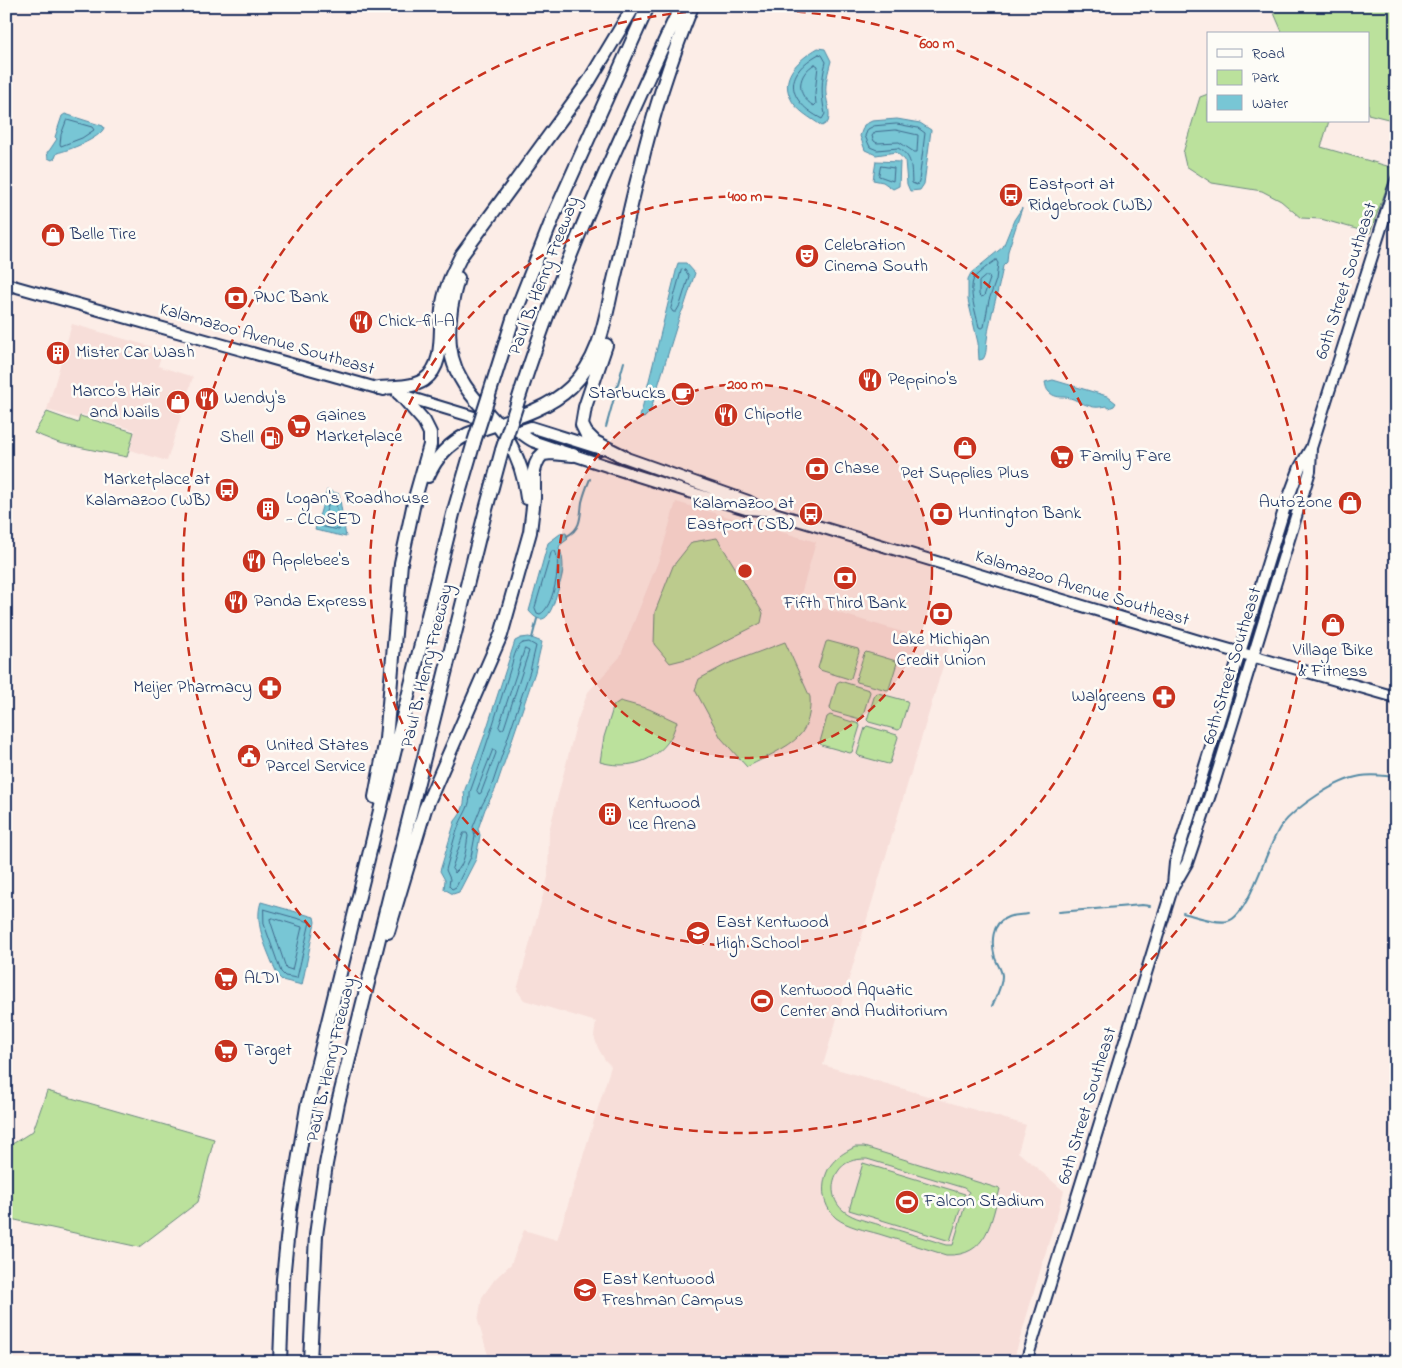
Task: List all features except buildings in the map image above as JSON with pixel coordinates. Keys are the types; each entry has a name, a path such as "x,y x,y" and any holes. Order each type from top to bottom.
{"highway":[{"path":"379,388 416,384 433,372 437,360 442,306 449,282 470,242 589,81 634,6"},
{"name":"Paul B. Henry Freeway","path":"280,1362 283,1279 290,1210 300,1143 319,1055 453,514 514,316 554,215 648,6"},
{"name":"Paul B. Henry Freeway","path":"310,1362 316,1236 326,1164 346,1066 484,513 502,450 544,323 577,237 681,6"},
{"path":"411,520 424,484 441,454 460,438 526,414 550,402 569,388 585,370 594,354 602,336 653,118 692,6"},
{"path":"501,202 462,268 455,291 450,326 451,354 460,378 476,402 496,424 513,448 525,482 528,523 520,570"},
{"path":"623,456 590,438 584,429 582,420 609,336 616,302 624,239"},
{"path":"319,1055 329,1001 382,767 389,708 399,576 411,520 429,452 430,439 428,428 401,395"},
{"path":"346,1066 371,991 418,828 434,786 501,635 530,532 534,471 538,460 540,456 547,453 573,455"}],"main road":[{"name":"60th Street Southeast","path":"1026,1362 1172,889 1175,864 1274,540 1300,467 1311,448 1396,181"},
{"name":"Kalamazoo Avenue Southeast","path":"6,284 379,388 496,424 519,430 531,427 623,456 748,501 764,510 1239,653 1394,696"},
{"name":"Kalamazoo Avenue Southeast","path":"519,430 527,440 746,509 764,510"},
{"name":"60th Street Southeast","path":"1172,889 1187,863 1217,772 1310,471 1311,448"},
{"path":"1274,540 1282,547 1284,556"},
{"path":"1210,746 1211,768 1217,772"}],"shaded area":[{"path":"72,324 163,350 158,366 193,377 167,461 130,450 135,430 81,414 79,419 47,410"},
{"name":"East Kentwood High School","path":"676,502 816,542 799,601 949,646 823,1065 1026,1125 1018,1152 1064,1191 1013,1362 490,1362 478,1321 482,1297 495,1279 511,1264 524,1230 557,1240 611,1066 598,1048 594,1036 596,1022 524,1000 517,990 548,877 549,831 577,721 588,692 620,657 660,557"}],"green space":[{"path":"1271,6 1396,6 1396,121 1370,114 1370,32 1282,32"},
{"path":"1207,94 1207,122 1329,122 1321,147 1394,168 1370,233 1321,219 1301,218 1281,201 1262,191 1212,183 1186,166 1183,153 1200,97"},
{"path":"47,412 78,423 80,416 134,432 127,457 59,443 34,433"},
{"path":"717,538 763,613 761,623 694,657 670,663 654,644 655,612 673,566 692,542"},
{"path":"785,642 810,697 808,718 804,729 794,741 747,767 721,738 695,690 699,679 727,664"},
{"path":"826,642 858,649 859,652 851,678 849,679 818,668"},
{"path":"866,652 896,661 889,689 857,682 856,679"},
{"path":"840,681 869,690 862,718 831,711 830,708 837,683"},
{"path":"878,693 907,701 900,729 867,720 875,694"},
{"path":"620,701 649,709 677,722 672,736 661,750 645,760 628,765 600,762 604,737 614,705"},
{"path":"830,715 859,724 852,752 821,745 820,742 827,717"},
{"path":"867,726 897,735 890,763 857,754"},
{"path":"47,1091 214,1139 198,1202 139,1247 6,1218 6,1148 33,1131"},
{"path":"855,1147 864,1147 1000,1189 994,1213 985,1235 971,1250 960,1254 946,1255 857,1228 836,1218 827,1206 824,1197 824,1183 831,1165","holes":["867,1159 964,1188 969,1192 953,1245 947,1245 861,1220 844,1211 837,1203 833,1193 833,1183 837,1173 843,1166 854,1160"]},
{"name":"Falcon Stadium","path":"863,1163 965,1194 950,1241 849,1210"}],"water":[{"path":"818,48 825,49 831,61 826,86 829,118 828,122 822,126 792,102 788,89 790,74 794,68"},
{"path":"65,114 103,126 104,128 90,140 57,153 52,160 48,158 47,152 57,139 55,137 62,116"},
{"path":"897,119 920,123 931,130 924,184 920,190 910,191 907,184 905,160 896,152 876,155 865,150 860,136 864,125 872,121"},
{"path":"876,161 900,162 899,186 893,189 883,182 873,180"},
{"path":"1022,208 1008,251 1007,262 1003,266 990,321 985,355 983,359 979,360 978,343 968,300 968,279 971,273 1003,247 1014,220"},
{"path":"678,263 686,263 695,273 650,412 644,418 640,417"},
{"path":"1053,380 1107,396 1116,403 1109,408 1106,406 1094,407 1071,398 1055,396 1048,391 1045,382"},
{"path":"327,490 339,494 346,537 315,530"},
{"path":"566,533 568,539 559,548 563,567 560,585 551,609 545,618 540,619 529,611 548,543 560,534"},
{"path":"529,637 542,642 535,672 495,790 485,809 478,829 480,835 476,859 459,892 453,894 444,889 445,880 440,871 455,821 463,808 464,792 515,641"},
{"path":"261,902 314,917 315,922 302,985 282,980 277,975 260,929 259,911"}],"waterway":[{"path":"606,427 624,362"},
{"path":"567,536 578,525 582,502 590,479"},
{"path":"532,638 537,619"},
{"path":"1183,913 1223,922 1236,916 1250,894 1281,826 1297,810 1329,788 1351,778 1370,775 1396,777"},
{"path":"1059,912 1142,905 1150,906"},
{"path":"992,1006 1002,980 994,952 993,940 995,929 1002,920 1008,917 1028,914"}],"place":[{"name":"Eastport at Ridgebrook (WB)","path":"1011,195"},
{"name":"Belle Tire","path":"53,235"},
{"name":"Celebration Cinema South","path":"807,256"},
{"name":"PNC Bank","path":"236,298"},
{"name":"Chick-fil-A","path":"361,322"},
{"name":"Mister Car Wash","path":"58,353"},
{"name":"Peppino's","path":"870,380"},
{"name":"Starbucks","path":"683,394"},
{"name":"Wendy's","path":"207,399"},
{"name":"Marco's Hair and Nails","path":"178,402"},
{"name":"Chipotle","path":"726,415"},
{"name":"Gaines Marketplace","path":"299,426"},
{"name":"Shell","path":"272,438"},
{"name":"Pet Supplies Plus","path":"965,448"},
{"name":"Family Fare","path":"1062,457"},
{"name":"Chase","path":"817,469"},
{"name":"Marketplace at Kalamazoo (WB)","path":"227,490"},
{"name":"AutoZone","path":"1350,503"},
{"name":"Logan's Roadhouse - CLOSED","path":"268,509"},
{"name":"Kalamazoo at Eastport (SB)","path":"811,514"},
{"name":"Huntington Bank","path":"941,514"},
{"name":"Applebee's","path":"254,561"},
{"name":"Fifth Third Bank","path":"845,578"},
{"name":"Panda Express","path":"236,602"},
{"name":"Lake Michigan Credit Union","path":"941,614"},
{"name":"Village Bike & Fitness","path":"1333,625"},
{"name":"Meijer Pharmacy","path":"270,688"},
{"name":"Walgreens","path":"1164,697"},
{"name":"United States Parcel Service","path":"249,756"},
{"name":"Kentwood Ice Arena","path":"610,814"},
{"name":"East Kentwood High School","path":"698,933"},
{"name":"ALDI","path":"226,979"},
{"name":"Kentwood Aquatic Center and Auditorium","path":"762,1001"},
{"name":"Target","path":"226,1051"},
{"name":"Falcon Stadium","path":"907,1202"},
{"name":"East Kentwood Freshman Campus","path":"585,1290"}]}
